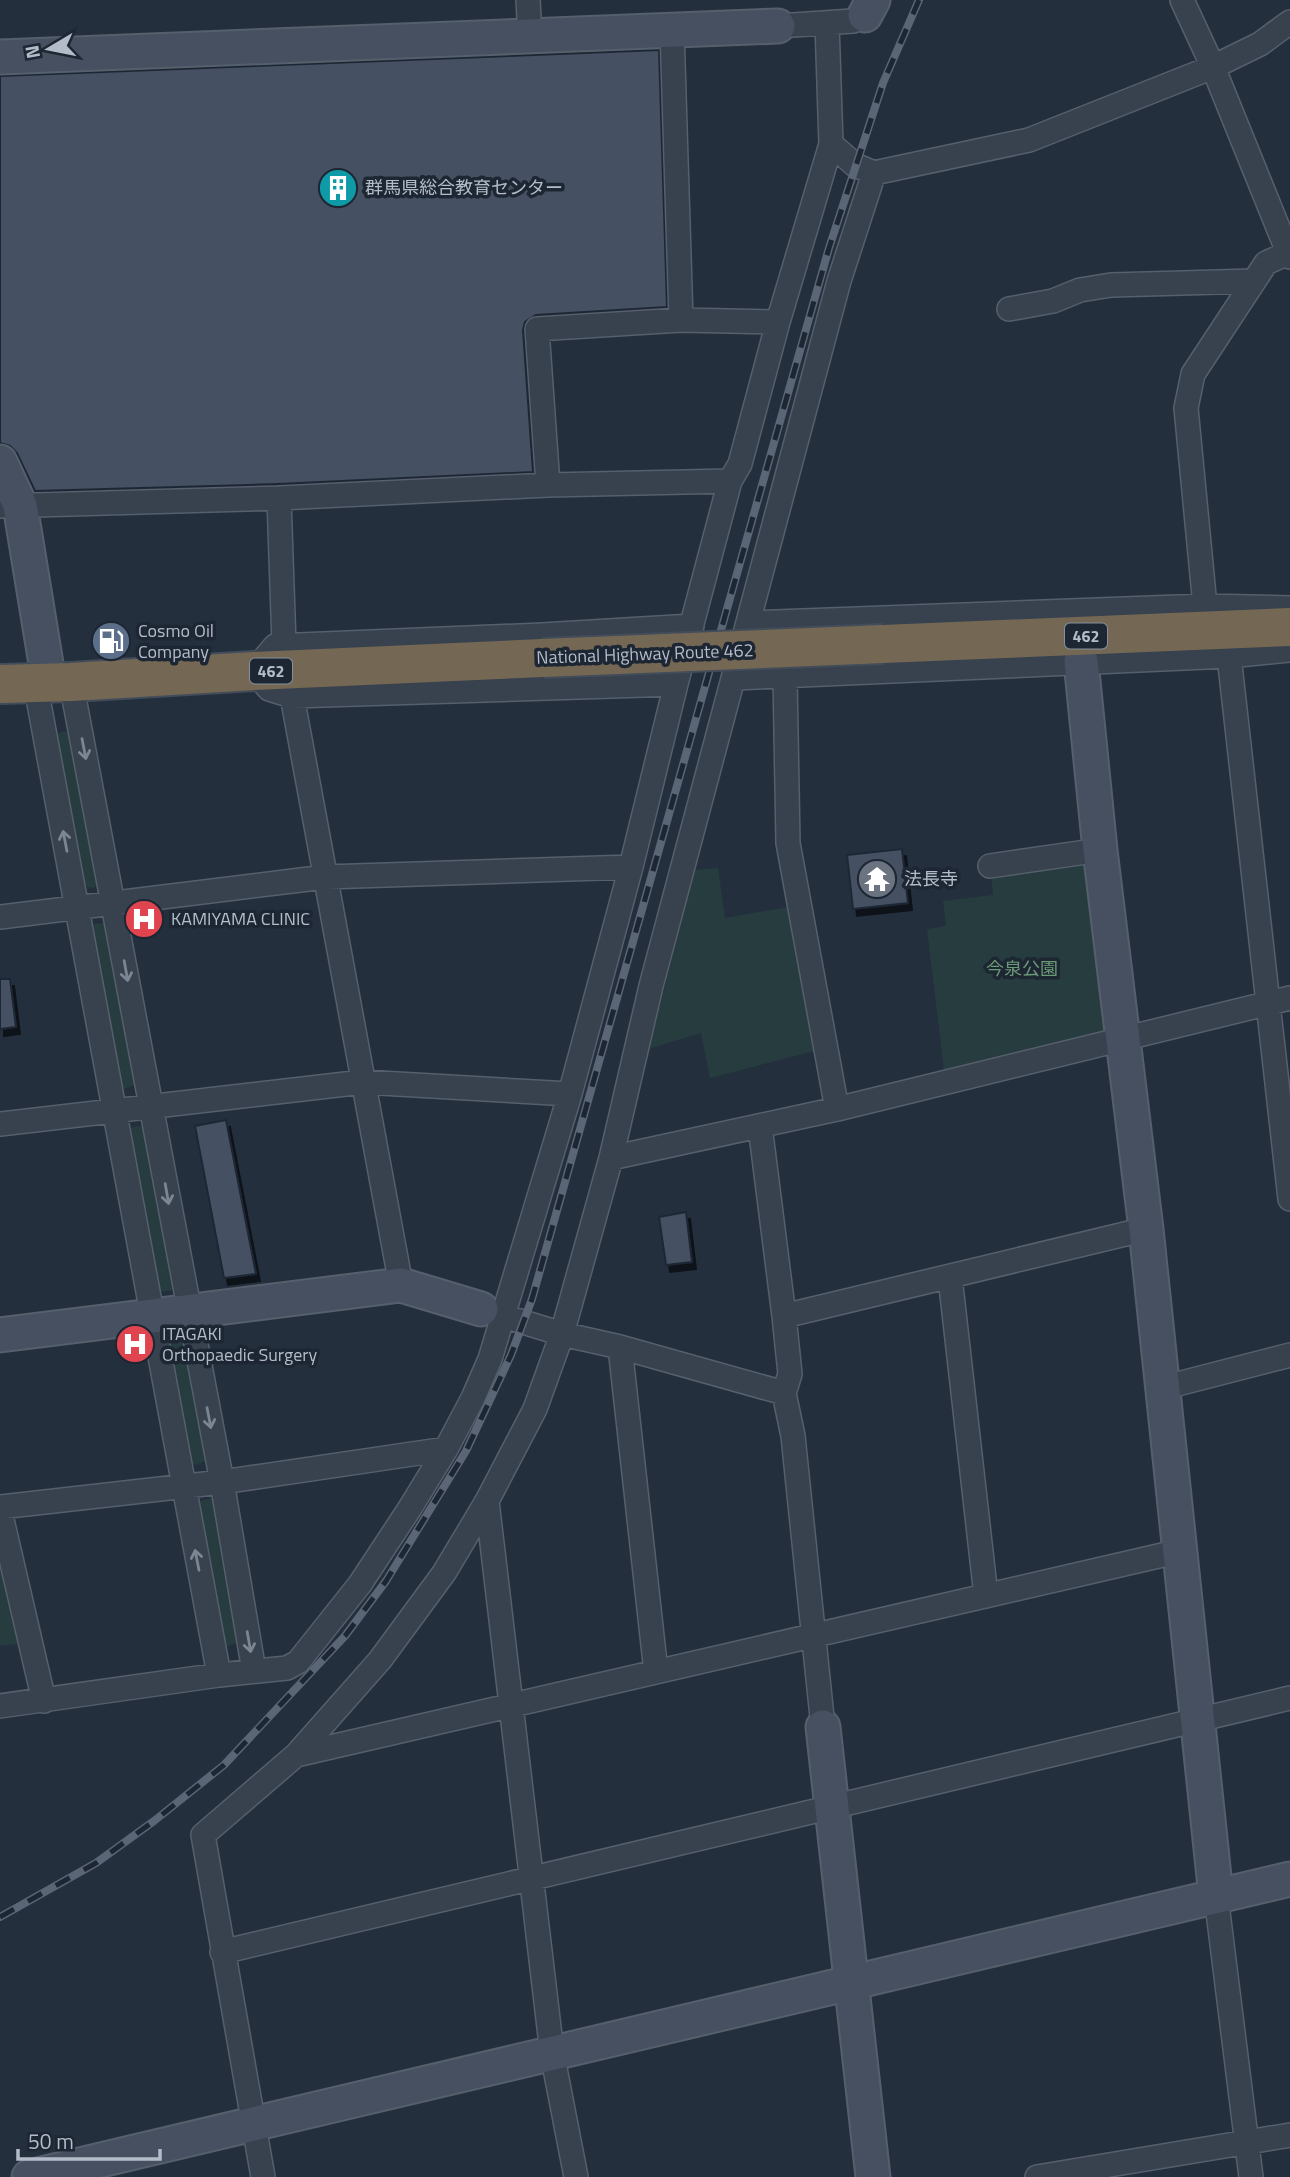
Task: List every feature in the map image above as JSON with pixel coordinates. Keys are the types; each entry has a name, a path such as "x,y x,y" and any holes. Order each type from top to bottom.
{"highway":[{"name":"National Highway Route 462","path":"39,682 1290,627"}],"street":[{"path":"528,0 530,36"},
{"path":"1182,0 1213,67 1289,255 1266,263 1194,374 1186,408 1205,606"},
{"path":"0,57 827,24 853,21 869,8"},
{"path":"831,144 855,165 874,173 1029,140 1213,67 1260,44 1290,22"},
{"path":"0,1706 286,1668 298,1662 360,1584 446,1449 490,1359 492,1312 570,1094 730,481 740,464 778,322 831,144 827,24"},
{"path":"672,30 681,320"},
{"path":"263,2177 203,1835 296,1755 380,1660 444,1573 488,1501 535,1409 562,1334 611,1158 651,986 839,281 874,173"},
{"path":"1009,309 1053,301 1080,290 1111,285 1254,281"},
{"path":"548,485 537,329 681,320 778,322"},
{"path":"0,463 10,506 113,1110 219,1675"},
{"path":"10,506 279,498 548,485 730,481"},
{"path":"279,498 284,645"},
{"path":"748,623 1205,606 1290,608"},
{"path":"676,684 292,696 268,689 254,671 275,646 284,645 692,626"},
{"path":"734,678 1229,656 1290,650"},
{"path":"1229,656 1279,1001 1290,1199"},
{"path":"1081,661 1100,850 1146,1229 1216,1896 1251,2177"},
{"path":"785,677 788,843 838,1109"},
{"path":"39,682 114,904 222,1482 254,1671"},
{"path":"292,696 401,1285"},
{"path":"990,866 1100,850"},
{"path":"0,917 325,877 631,867"},
{"path":"611,1158 838,1109 1279,1001"},
{"path":"0,1124 363,1082 570,1094"},
{"path":"760,1126 790,1374 784,1393 793,1436 873,2177"},
{"path":"784,1316 1146,1229"},
{"path":"950,1277 986,1596"},
{"path":"0,1335 401,1285 562,1334 620,1347 784,1393"},
{"path":"620,1347 656,1672"},
{"path":"1162,1388 1290,1355"},
{"path":"44,1701 0,1509 222,1482 446,1449"},
{"path":"488,1501 552,2053 576,2177"},
{"path":"296,1755 1180,1551"},
{"path":"222,1952 1290,1698"},
{"path":"29,2177 1290,1879"},
{"path":"1037,2177 1290,2135"}],"green space":[{"path":"64,731 72,734 102,874 98,885 93,888 84,886 56,734"},
{"name":"今泉公園","path":"1086,862 1111,1020 1104,1032 944,1070 927,929 946,926 943,901 993,895 991,875"},
{"path":"718,868 725,918 794,906 818,1050 710,1078 701,1033 649,1049 694,870"},
{"path":"105,923 112,932 140,1080 124,1089 118,1083 90,931 93,924"},
{"path":"129,1128 147,1128 176,1286 172,1290 162,1292 154,1287 126,1135"},
{"path":"185,1337 210,1454 206,1461 195,1465 187,1459 165,1349 169,1341"},
{"path":"215,1497 239,1643 226,1646 220,1642 197,1502"},
{"path":"0,1536 24,1643 0,1646"}],"building":[{"name":"群馬県総合教育センター","path":"659,50 667,307 536,315 525,322 523,330 533,472 278,484 35,491 17,453 10,446 0,443 0,76"},
{"name":"法長寺","path":"902,849 908,903 853,909 847,855"},
{"path":"0,979 10,979 16,1027 0,1029"},
{"path":"226,1120 256,1274 224,1278 195,1126"},
{"path":"686,1212 692,1262 666,1265 659,1217"}],"railway":[{"path":"0,1917 96,1863 224,1765 345,1636 386,1581 466,1451 511,1355 532,1299 829,248 883,83 919,0"}],"place":[{"name":"群馬県総合教育センター","path":"338,188"},
{"name":"Cosmo Oil Company","path":"111,641"},
{"name":"法長寺","path":"877,879"},
{"name":"KAMIYAMA CLINIC","path":"144,919"},
{"name":"ITAGAKI Orthopaedic Surgery","path":"135,1344"}]}
